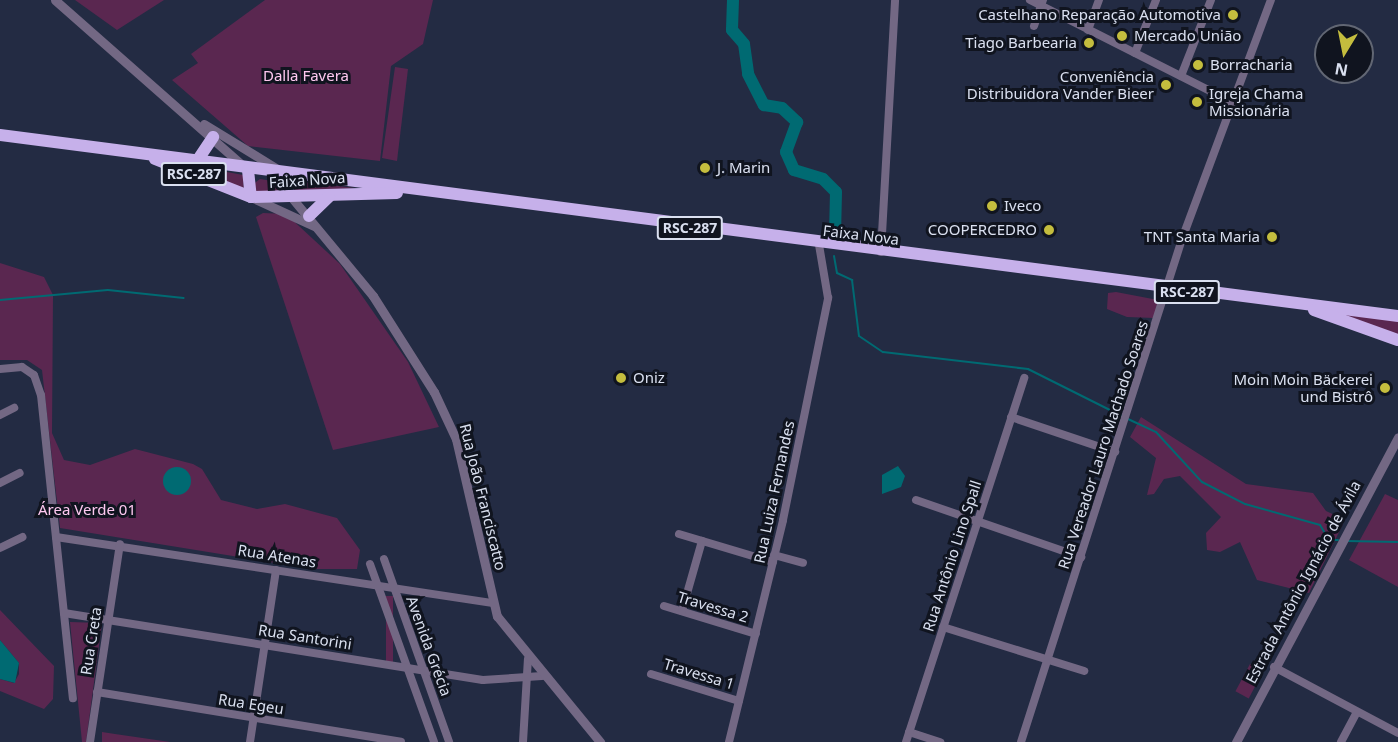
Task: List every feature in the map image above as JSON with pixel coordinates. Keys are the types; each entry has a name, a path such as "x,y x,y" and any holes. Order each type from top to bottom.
{"highway":[{"name":"Faixa Nova","path":"0,135 819,245 1398,316"},
{"path":"197,161 213,137"},
{"name":"Faixa Nova","path":"137,152 251,197 292,198 335,194 416,192"},
{"name":"RSC-287","path":"248,170 251,197"},
{"path":"284,173 292,198"},
{"path":"313,222 322,200 335,194"},
{"name":"Faixa Nova","path":"1302,305 1398,340"}],"street":[{"path":"55,0 201,123 284,173"},
{"path":"881,252 895,0"},
{"path":"1030,0 1042,3 1088,30 1232,102"},
{"path":"1088,30 1099,0"},
{"path":"1135,53 1156,0"},
{"path":"1181,76 1211,0"},
{"name":"Rua Vereador Lauro Machado Soares","path":"1022,742 1168,289 1224,123 1271,0"},
{"path":"1034,26 1042,3"},
{"path":"201,123 248,170"},
{"name":"Rua João Franciscatto","path":"251,197 313,222"},
{"name":"Rua João Franciscatto","path":"292,198 373,296 446,414 493,603 528,659 600,742"},
{"name":"Rua Luiza Fernandes","path":"729,742 774,559 828,298 819,245"},
{"path":"0,369 22,367 34,375 41,395 73,698"},
{"name":"Rua Antônio Lino Spall","path":"906,742 1024,378"},
{"path":"0,415 14,408"},
{"path":"1011,417 1115,452"},
{"name":"Estrada Antônio Ignácio de Ávila","path":"1236,742 1398,437"},
{"path":"0,483 20,473"},
{"path":"916,500 1081,557"},
{"path":"679,534 774,559 803,563"},
{"path":"0,548 23,537"},
{"name":"Rua Atenas","path":"56,537 120,544 395,590 493,603"},
{"path":"682,611 702,541"},
{"name":"Rua Creta","path":"90,742 120,544"},
{"name":"Avenida Grécia","path":"384,559 449,742"},
{"name":"Avenida Grécia","path":"370,564 434,742"},
{"path":"250,742 276,570"},
{"name":"Travessa 2","path":"664,606 756,634"},
{"name":"Rua Santorini","path":"64,613 108,618 492,681 528,673 542,676"},
{"path":"943,627 1084,671"},
{"path":"523,742 528,659"},
{"path":"1274,667 1398,733"},
{"name":"Travessa 1","path":"651,674 739,701"},
{"name":"Rua Egeu","path":"97,692 401,742"},
{"path":"1341,742 1357,711"},
{"path":"909,732 940,742"}],"green space":[{"path":"75,0 164,0 117,30"},
{"name":"Dalla Favera","path":"265,0 433,0 423,44 391,66 380,161 248,146 172,80 198,63 191,54"},
{"path":"395,67 408,69 397,161 382,158"},
{"path":"190,165 243,175 244,191"},
{"path":"260,179 279,182 283,190 256,193 252,185"},
{"path":"293,181 355,188 295,192"},
{"path":"263,213 286,214 340,264 408,362 439,427 333,450 256,217"},
{"name":"Área Verde 01","path":"0,263 44,277 53,295 52,433 64,460 90,465 135,449 193,464 202,469 221,500 257,509 285,504 337,518 360,550 357,569 313,569 60,528 42,370 27,360 0,360"},
{"path":"1116,292 1158,300 1154,318 1127,317 1107,309 1108,293"},
{"path":"1325,309 1398,321 1398,335"},
{"path":"1141,417 1246,484 1313,493 1326,511 1339,517 1343,524 1309,593 1257,580 1240,542 1220,552 1207,550 1206,533 1221,517 1180,476 1164,479 1154,494 1147,495 1156,458 1130,437"},
{"path":"1385,494 1398,500 1398,587 1349,560"},
{"path":"386,596 393,596 393,665 386,665"},
{"path":"0,610 54,666 53,699 44,709 0,691 0,679 14,683 19,674 19,663 0,640"},
{"path":"70,622 102,623 86,742 82,742"},
{"path":"1250,664 1263,671 1249,698 1235,691"},
{"path":"102,732 115,734 170,742 102,742"}],"shaded area":[{"path":"898,466 905,476 901,487 882,494 882,475"},
{"path":"177,467 187,471 191,481 187,491 177,495 167,491 163,481 167,471"},
{"path":"0,640 19,663 15,683 0,679"}],"waterway":[{"path":"733,0 732,30 744,44 748,74 764,105 782,108 797,122 786,152 794,170 823,179 836,192 835,237"},
{"path":"834,256 837,273 852,280 859,336 883,352 1028,369 1122,416"},
{"path":"0,300 108,290 184,298"},
{"path":"1128,419 1156,432 1202,482 1245,504 1320,525 1329,540 1338,540"},
{"path":"1347,541 1398,542"}],"place":[{"name":"Castelhano Reparação Automotiva","path":"1233,15"},
{"name":"Mercado União","path":"1122,36"},
{"name":"Tiago Barbearia","path":"1089,43"},
{"name":"Borracharia","path":"1198,65"},
{"name":"Conveniência Distribuidora Vander Bieer","path":"1166,85"},
{"name":"Igreja Chama Missionária","path":"1197,102"},
{"name":"J. Marin","path":"705,168"},
{"name":"Iveco","path":"992,206"},
{"name":"COOPERCEDRO","path":"1049,230"},
{"name":"TNT Santa Maria","path":"1272,237"},
{"name":"Oniz","path":"621,378"},
{"name":"Moin Moin Bäckerei und Bistrô","path":"1385,388"}]}
